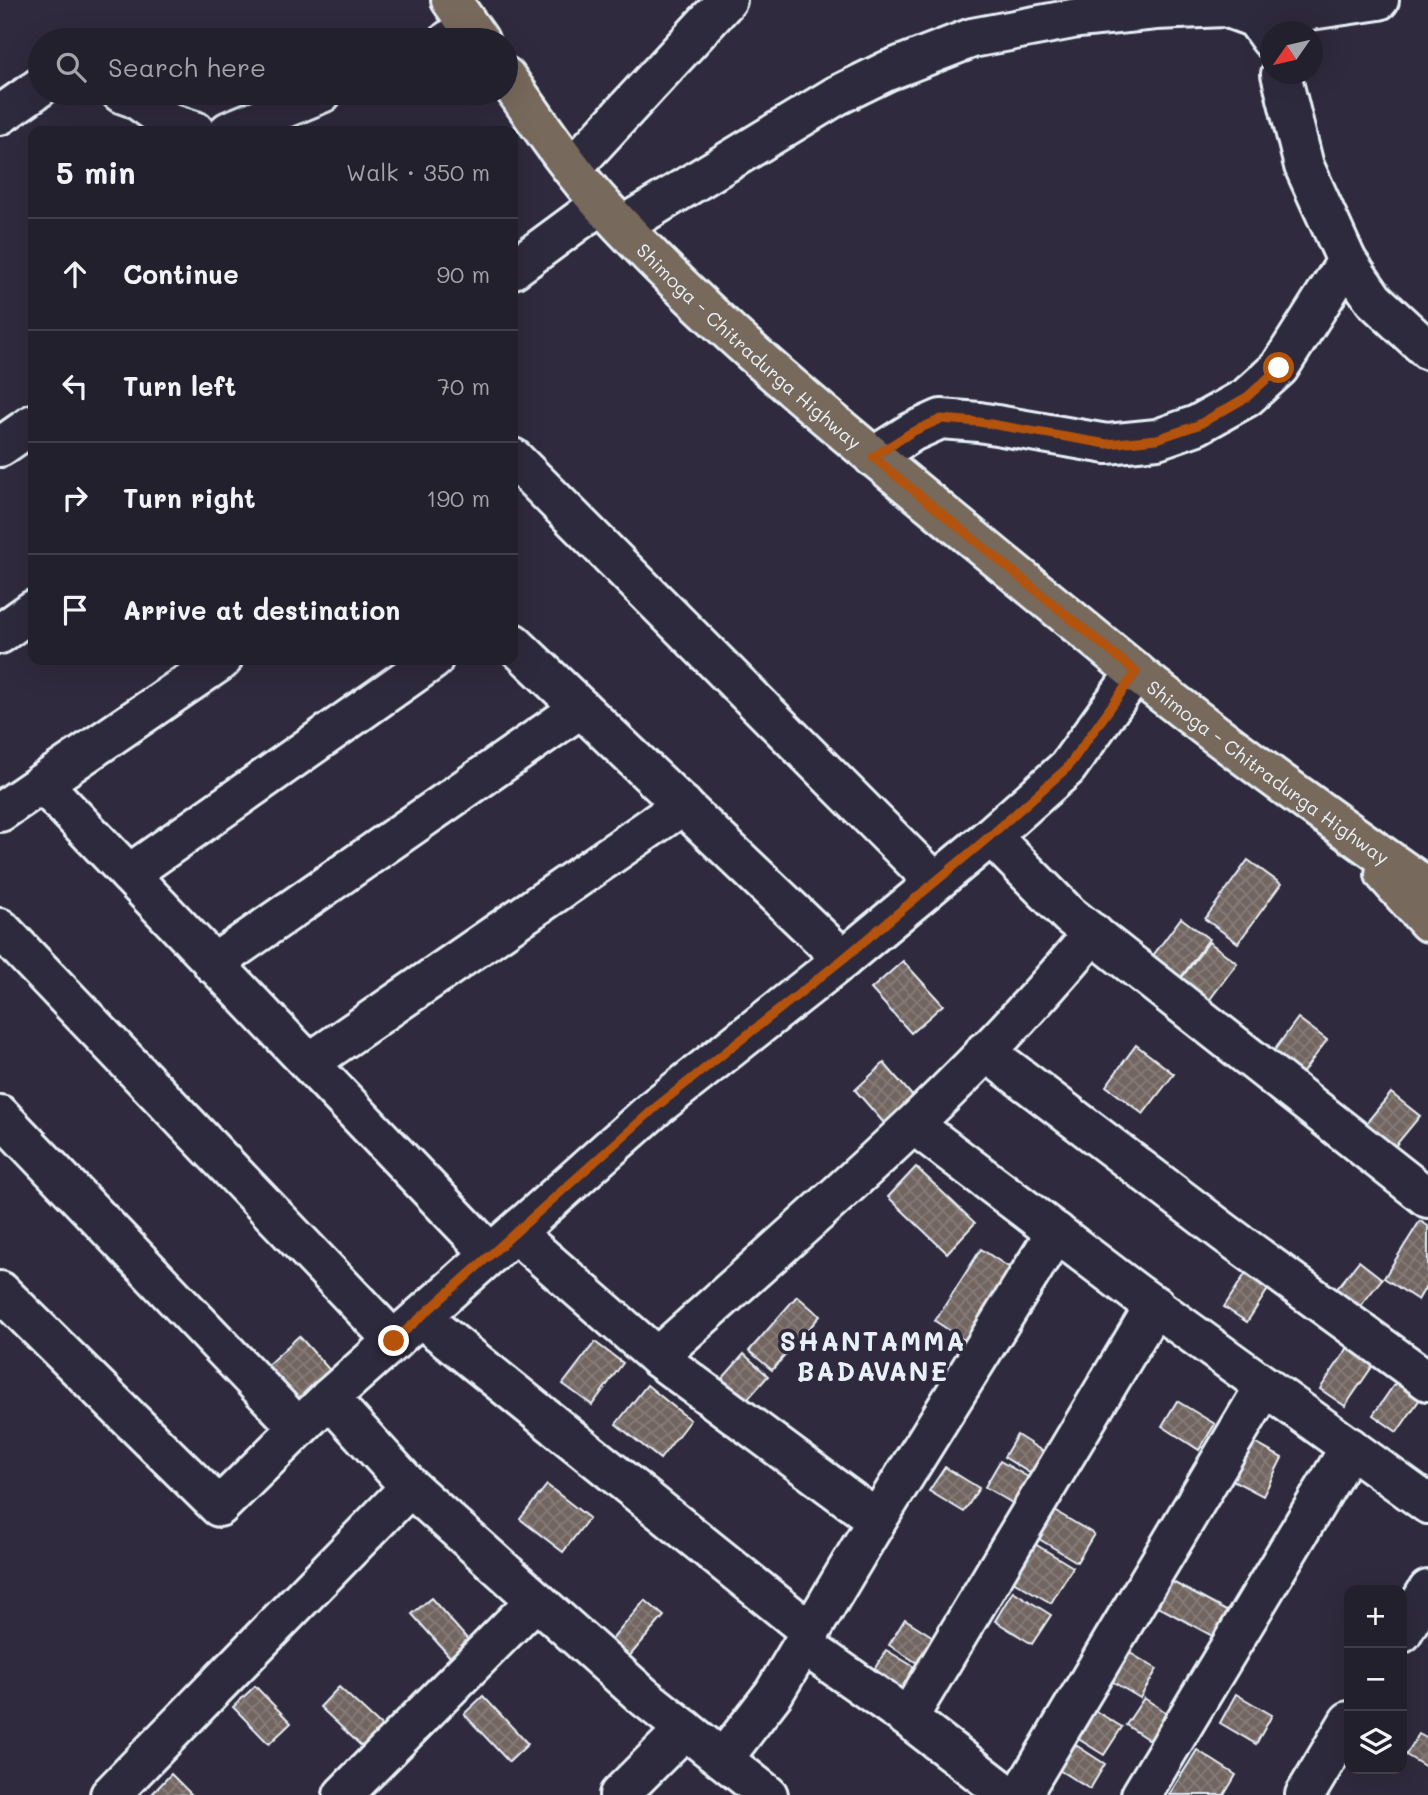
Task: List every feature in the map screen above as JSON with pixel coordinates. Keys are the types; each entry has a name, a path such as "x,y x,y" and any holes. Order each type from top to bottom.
{"main road":[{"path":"451,0 463,28"},
{"name":"Shimoga - Chitradurga Highway","path":"518,94 572,168 612,215 658,264 753,353 873,457 1136,672 1348,832 1428,888"},
{"path":"1348,832 1428,922"}],"street":[{"path":"572,168 727,0"},
{"path":"1295,21 1379,0"},
{"path":"518,266 836,96 887,71 972,38 1078,18 1156,10 1225,7 1260,27"},
{"path":"1284,84 1304,166 1347,261 1374,300 1428,350"},
{"path":"0,115 28,95"},
{"path":"145,105 176,126"},
{"path":"241,126 293,105"},
{"path":"873,457 912,432 941,419 979,422 1107,444 1157,439 1198,425 1247,397 1279,368 1347,261"},
{"path":"0,447 28,427"},
{"path":"518,464 934,881"},
{"path":"0,634 28,614"},
{"path":"518,648 843,959"},
{"path":"0,812 215,665"},
{"path":"129,874 426,665"},
{"path":"0,1291 219,1507 329,1398 656,1107 843,959 1067,768 1136,672"},
{"path":"213,964 581,708"},
{"path":"42,783 309,1063 503,1244 877,1520"},
{"path":"309,1063 683,805"},
{"path":"1348,832 1428,863"},
{"path":"990,836 1069,915 1428,1198"},
{"path":"0,928 407,1329 1009,1795"},
{"path":"657,1357 914,1125 1054,979 1093,933"},
{"path":"985,1051 1225,1233 1428,1381"},
{"path":"0,1115 299,1427"},
{"path":"914,1125 1154,1306 1428,1504"},
{"path":"723,1759 774,1693 877,1520 1056,1232"},
{"path":"908,1718 1154,1306"},
{"path":"1021,1795 1265,1386"},
{"path":"329,1398 410,1487 643,1696 768,1795"},
{"path":"1141,1795 1350,1447"},
{"path":"110,1795 410,1487"},
{"path":"1407,1625 1428,1590"},
{"path":"343,1795 536,1600"},
{"path":"619,1795 685,1729"},
{"path":"1305,1795 1344,1729"}],"building":[{"path":"1248,860 1281,884 1238,943 1205,919"},
{"path":"1181,918 1209,939 1171,991 1143,969"},
{"path":"1209,942 1237,963 1199,1014 1170,993"},
{"path":"903,961 943,1005 911,1033 871,989"},
{"path":"1298,1018 1327,1040 1294,1084 1265,1063"},
{"path":"1136,1045 1174,1074 1143,1114 1106,1086"},
{"path":"884,1063 920,1105 891,1131 855,1090"},
{"path":"1391,1093 1420,1116 1386,1157 1358,1133"},
{"path":"916,1167 975,1223 947,1253 888,1197"},
{"path":"1420,1221 1428,1226 1428,1283 1418,1300 1384,1278"},
{"path":"981,1249 1016,1272 969,1343 935,1321"},
{"path":"1359,1261 1382,1279 1354,1314 1331,1296"},
{"path":"1251,1265 1274,1280 1247,1322 1224,1307"},
{"path":"797,1296 820,1316 772,1370 749,1351"},
{"path":"299,1336 335,1376 300,1408 264,1368"},
{"path":"595,1342 623,1363 592,1405 563,1384"},
{"path":"1349,1346 1374,1364 1345,1406 1320,1389"},
{"path":"744,1354 768,1376 738,1410 714,1388"},
{"path":"1398,1379 1422,1396 1397,1432 1373,1415"},
{"path":"647,1385 690,1420 660,1459 616,1424"},
{"path":"1177,1401 1215,1424 1199,1450 1162,1426"},
{"path":"1017,1435 1050,1456 1036,1477 1004,1457"},
{"path":"1244,1437 1282,1458 1263,1496 1223,1475"},
{"path":"1000,1461 1035,1481 1019,1507 985,1487"},
{"path":"945,1467 979,1488 964,1512 929,1491"},
{"path":"547,1485 589,1518 563,1552 520,1519"},
{"path":"1055,1511 1094,1534 1077,1562 1039,1539"},
{"path":"1035,1544 1073,1567 1051,1603 1013,1581"},
{"path":"1158,1574 1241,1619 1227,1644 1144,1599"},
{"path":"1013,1591 1051,1615 1032,1644 995,1621"},
{"path":"431,1598 477,1650 458,1666 412,1614"},
{"path":"645,1600 664,1616 627,1659 609,1643"},
{"path":"905,1619 941,1642 925,1668 889,1645"},
{"path":"1120,1647 1157,1669 1140,1698 1103,1676"},
{"path":"886,1650 921,1671 906,1695 872,1673"},
{"path":"255,1686 291,1723 269,1744 233,1707"},
{"path":"339,1687 390,1734 371,1755 320,1707"},
{"path":"1236,1694 1272,1715 1256,1744 1220,1723"},
{"path":"483,1696 528,1744 509,1762 464,1714"},
{"path":"1144,1698 1181,1722 1163,1749 1126,1725"},
{"path":"1084,1704 1122,1727 1104,1755 1067,1732"},
{"path":"1419,1734 1428,1739 1428,1768 1407,1756"},
{"path":"1065,1738 1105,1764 1090,1789 1049,1764"},
{"path":"1197,1750 1236,1775 1224,1795 1169,1795"},
{"path":"171,1774 192,1795 151,1795"}],"district":[{"name":"SHANTAMMA BADAVANE","path":"873,1356"}],"route":[{"path":"394,1341 656,1107 843,959 1067,768 1136,672 873,457 912,432 941,419 979,422 1107,444 1157,439 1198,425 1247,397 1279,368"}]}
